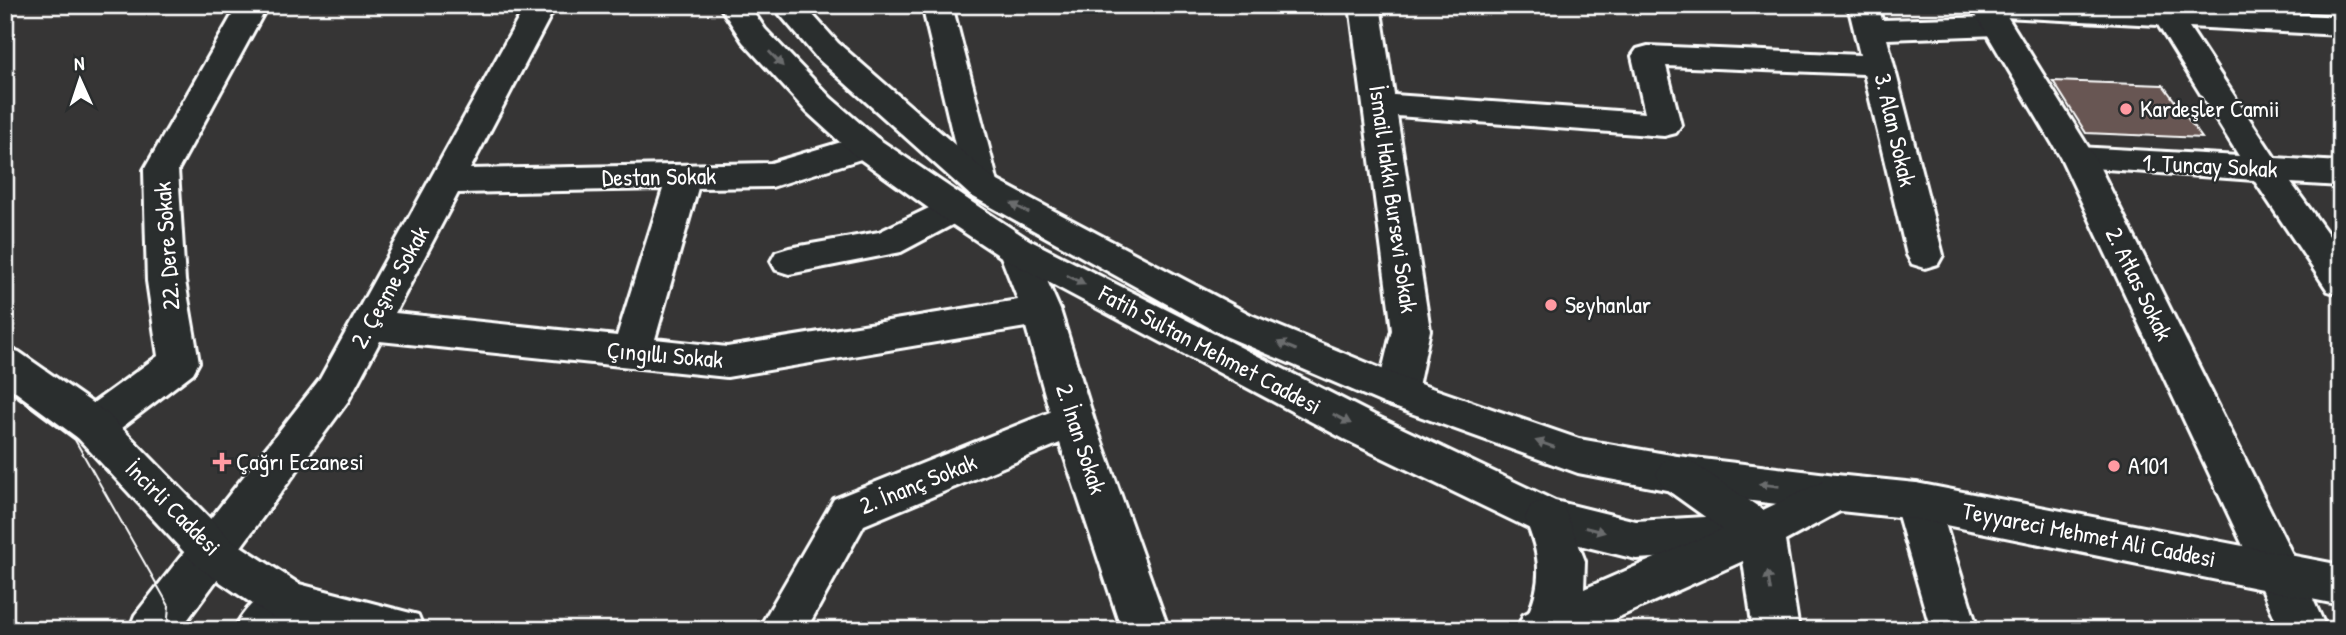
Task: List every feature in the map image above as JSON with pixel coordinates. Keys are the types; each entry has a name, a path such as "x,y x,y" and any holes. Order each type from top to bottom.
{"street":[{"name":"22. Dere Sokak","path":"93,426 179,362 166,281 161,170 253,5"},
{"name":"2. Çeşme Sokak","path":"152,630 214,553 334,390 541,5"},
{"name":"Fatih Sultan Mehmet Caddesi","path":"734,5 754,35 819,105 864,146 1237,325 1397,392 1578,456 1677,474 1836,493"},
{"name":"Fatih Sultan Mehmet Caddesi","path":"787,5 1016,249 1359,428 1547,518 1636,540 1761,532"},
{"path":"789,261 888,243 968,197 937,5"},
{"name":"İsmail Hakkı Bursevi Sokak","path":"1365,5 1411,330 1397,392"},
{"path":"1867,18 1989,13 2331,19"},
{"name":"2. Atlas Sokak","path":"1989,13 2078,158 2304,630"},
{"path":"2167,16 2264,169 2341,281"},
{"name":"3. Alan Sokak","path":"1867,18 1925,255"},
{"path":"1379,104 1664,125 1648,56 1879,65"},
{"name":"Destan Sokak","path":"448,181 772,175 864,146"},
{"name":"1. Tuncay Sokak","path":"2078,158 2341,174"},
{"path":"631,353 684,176"},
{"name":"2. İnan Sokak","path":"1016,249 1041,310 1073,419 1146,630"},
{"name":"Çıngıllı Sokak","path":"369,325 727,362 1041,310"},
{"name":"İncirli Caddesi","path":"5,363 93,426 273,616 401,630"},
{"name":"2. İnanç Sokak","path":"781,630 849,512 1073,419"},
{"path":"1677,474 1761,532 1776,630"},
{"path":"1544,628 1761,532 1836,493"},
{"name":"Teyyareci Mehmet Ali Caddesi","path":"1836,493 1916,501 2341,585"},
{"path":"1916,501 1955,630"},
{"path":"1544,628 1563,589 1563,556 1547,518"}],"building":[{"name":"Kardeşler Camii","path":"2053,81 2163,85 2202,138 2086,133"}],"tram line":[{"path":"5,388 75,440 169,606 167,630"}],"place":[{"name":"Kardeşler Camii","path":"2126,109"},
{"name":"Seyhanlar","path":"1551,305"},
{"name":"Çağrı Eczanesi","path":"222,462"},
{"name":"A101","path":"2114,466"}]}
